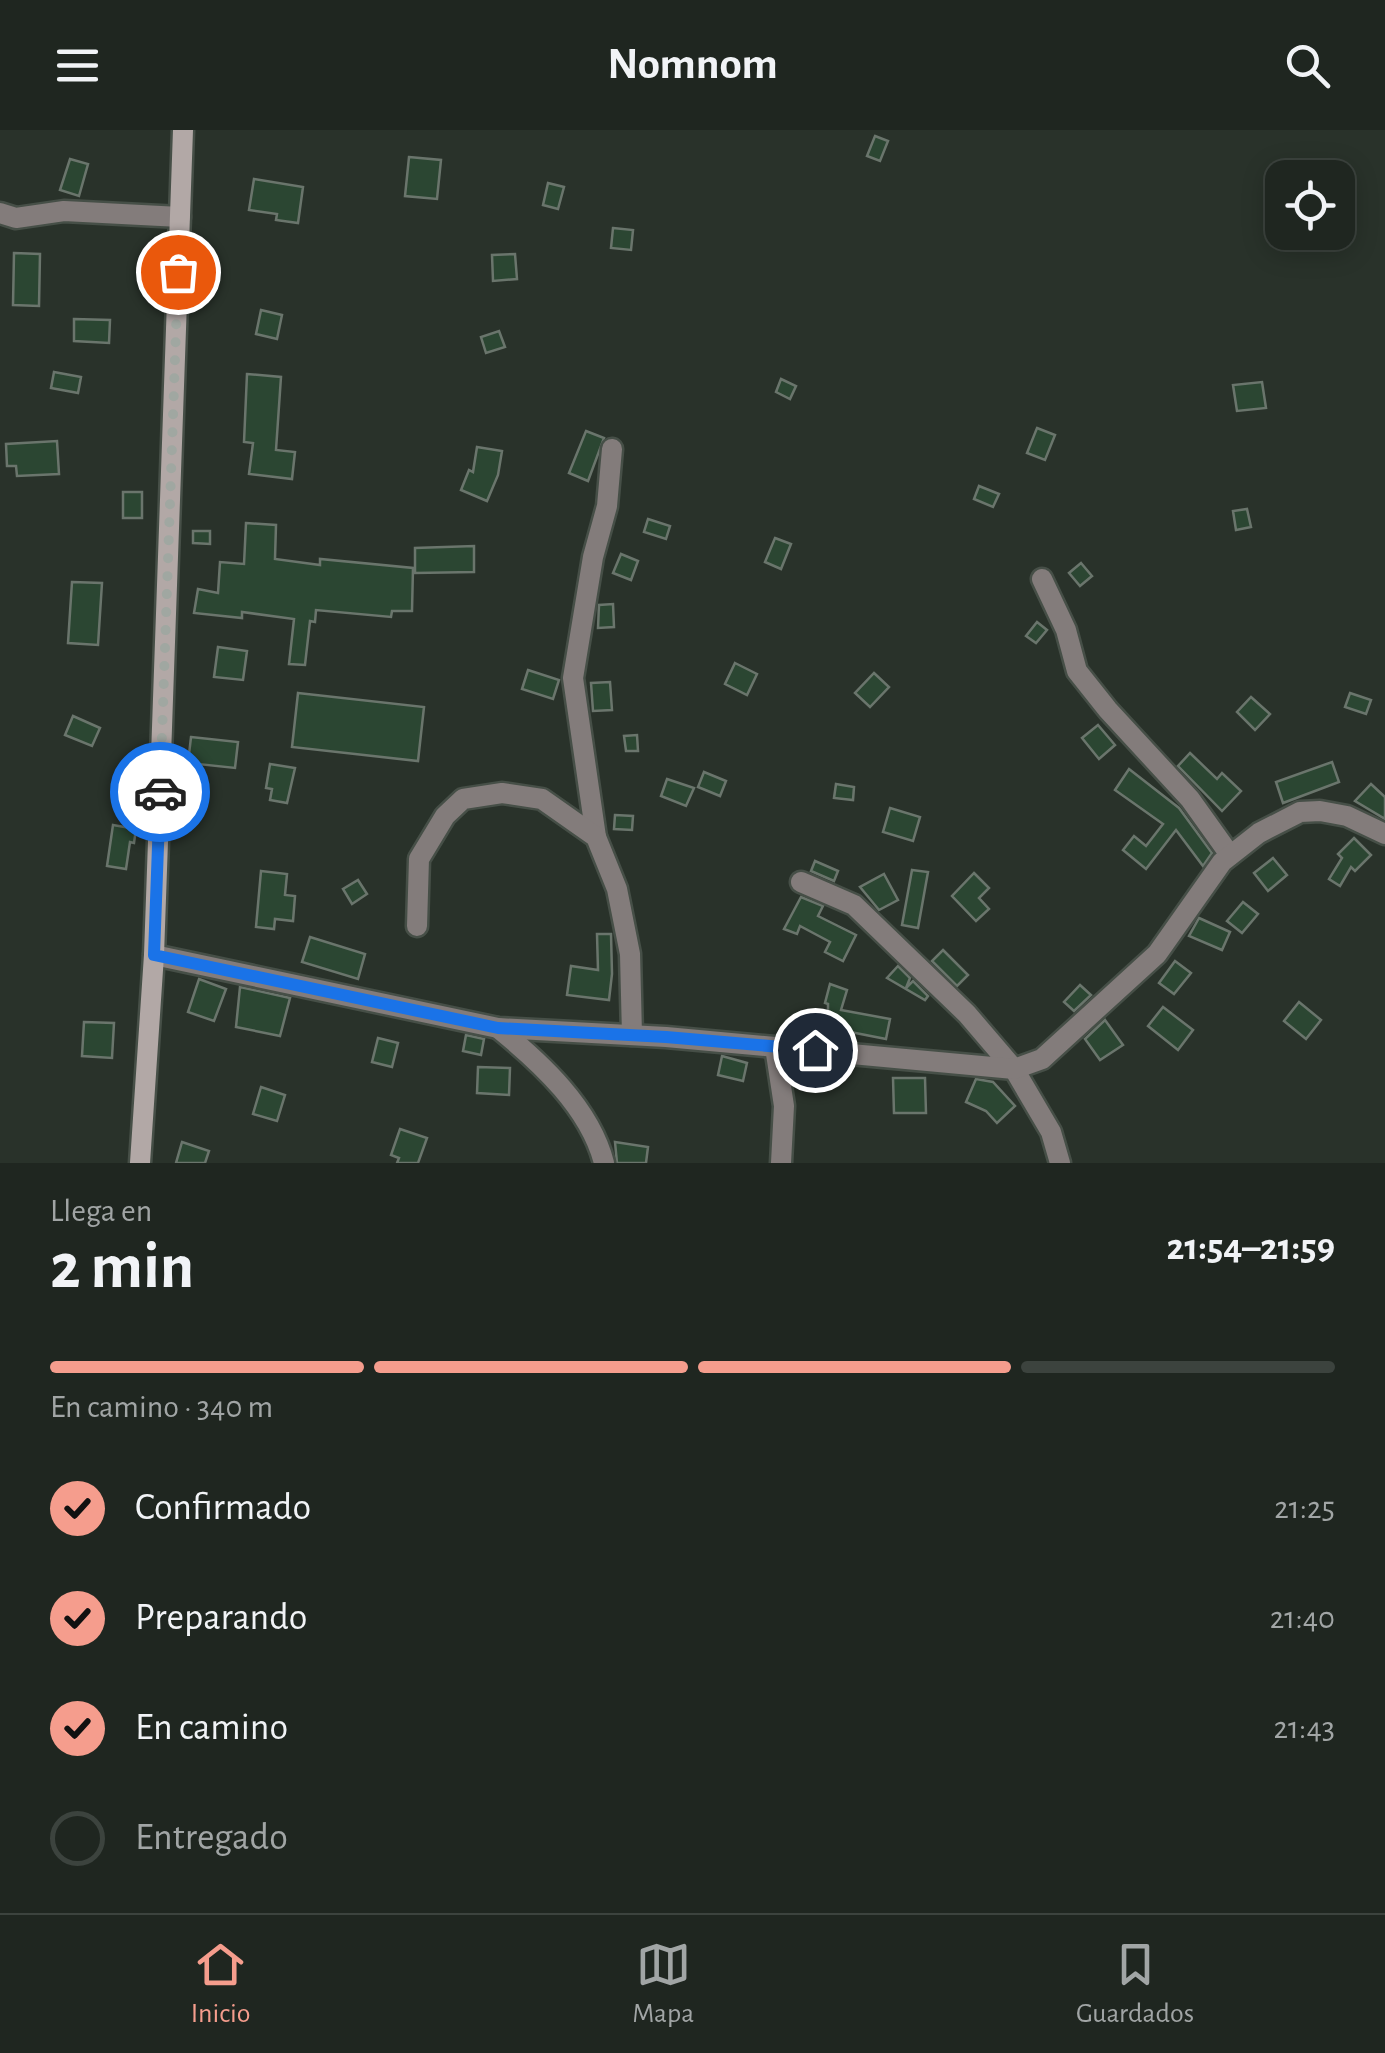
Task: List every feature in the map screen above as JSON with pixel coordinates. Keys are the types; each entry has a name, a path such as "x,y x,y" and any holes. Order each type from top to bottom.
{"street":[{"path":"140,1163 154,955 183,130"},
{"path":"0,212 16,218 64,211 180,217"},
{"path":"612,449 608,506 593,557 574,678 596,836 617,889 630,954 632,1035"},
{"path":"1042,578 1066,630 1077,672 1190,800 1230,855"},
{"path":"417,926 419,860 445,816 464,799 502,793 542,798 596,836"},
{"path":"154,955 498,1028 632,1035 1014,1068 1042,1059 1157,954 1230,855 1258,833 1300,812 1320,811 1347,816 1385,834"},
{"path":"801,882 854,905 966,1014 1014,1068 1052,1132 1060,1163"},
{"path":"498,1028 535,1058 574,1103 604,1163"},
{"path":"775,1047 784,1106 781,1163"}],"building":[{"path":"875,136 888,141 880,161 867,156"},
{"path":"409,157 441,160 437,199 405,196"},
{"path":"70,159 88,164 79,196 60,190"},
{"path":"254,179 303,187 298,223 276,220 277,214 249,210"},
{"path":"548,183 564,187 558,209 543,205"},
{"path":"613,228 633,230 631,250 611,248"},
{"path":"14,253 40,254 39,306 13,305"},
{"path":"515,254 517,279 493,281 492,255"},
{"path":"261,310 282,315 277,339 256,334"},
{"path":"74,319 110,320 109,343 74,341"},
{"path":"499,331 505,347 486,353 481,337"},
{"path":"54,372 81,377 78,393 51,388"},
{"path":"247,374 281,377 276,450 295,452 292,479 249,474 253,443 244,442"},
{"path":"781,379 796,386 790,399 776,392"},
{"path":"1262,382 1266,408 1237,411 1233,385"},
{"path":"1037,428 1055,435 1045,460 1027,453"},
{"path":"586,431 604,438 588,481 569,473"},
{"path":"57,441 59,474 17,476 16,466 7,466 6,444"},
{"path":"477,447 502,451 498,475 487,501 461,490 469,470 473,472"},
{"path":"979,486 999,494 993,507 974,499"},
{"path":"123,492 142,492 142,518 123,518"},
{"path":"1247,509 1251,527 1236,530 1233,511"},
{"path":"648,519 670,526 666,539 644,532"},
{"path":"246,523 276,525 275,559 320,565 320,559 413,568 412,611 392,611 391,617 316,610 315,622 310,621 305,665 289,664 294,619 242,612 242,618 194,613 198,589 218,593 220,562 244,564"},
{"path":"193,531 210,531 210,544 193,543"},
{"path":"775,538 791,544 781,569 765,562"},
{"path":"474,546 474,572 415,573 415,548"},
{"path":"621,554 638,561 631,580 613,573"},
{"path":"1081,563 1092,576 1080,586 1069,573"},
{"path":"72,582 102,583 98,645 68,643"},
{"path":"613,604 614,627 598,628 599,605"},
{"path":"1037,622 1047,630 1036,643 1026,636"},
{"path":"218,647 247,651 243,680 214,677"},
{"path":"735,663 757,674 747,695 725,684"},
{"path":"528,670 559,680 553,699 522,689"},
{"path":"874,673 889,687 870,707 855,693"},
{"path":"610,682 612,710 593,711 591,683"},
{"path":"298,693 424,707 418,761 292,747"},
{"path":"1350,693 1371,700 1366,714 1345,707"},
{"path":"1251,697 1270,714 1255,730 1237,712"},
{"path":"73,716 100,728 92,746 65,735"},
{"path":"1098,725 1115,745 1099,759 1082,738"},
{"path":"637,735 638,751 626,751 624,736"},
{"path":"191,737 238,742 235,768 188,763"},
{"path":"1190,753 1217,779 1222,773 1241,791 1222,811 1178,766"},
{"path":"1332,762 1339,782 1283,803 1276,782"},
{"path":"270,764 295,768 287,803 270,800 272,789 266,788"},
{"path":"1129,769 1179,808 1212,853 1203,866 1176,830 1146,869 1123,850 1134,836 1146,846 1163,824 1115,790"},
{"path":"704,772 726,781 720,796 698,787"},
{"path":"135,776 146,777 145,830 132,828"},
{"path":"667,779 694,788 686,806 661,796"},
{"path":"836,784 854,787 853,800 834,798"},
{"path":"1371,784 1385,797 1385,819 1355,801"},
{"path":"890,808 920,817 913,841 883,832"},
{"path":"615,815 633,816 632,830 614,829"},
{"path":"113,825 136,829 126,869 107,866"},
{"path":"1354,838 1371,855 1355,871 1351,867 1340,886 1329,879 1342,858 1338,854"},
{"path":"1273,858 1287,875 1268,891 1254,873"},
{"path":"815,861 838,871 834,881 811,871"},
{"path":"912,870 928,872 918,928 902,925"},
{"path":"261,871 287,874 285,895 295,896 293,921 275,919 274,929 256,927"},
{"path":"974,873 989,888 979,898 989,909 976,921 952,896"},
{"path":"884,874 898,900 879,910 860,887"},
{"path":"358,880 367,894 352,904 343,889"},
{"path":"801,897 823,906 818,916 856,935 843,961 825,952 830,942 800,926 797,934 784,929"},
{"path":"1243,902 1258,914 1242,933 1227,921"},
{"path":"1199,918 1230,932 1222,950 1189,936"},
{"path":"597,934 611,934 609,1000 567,995 571,966 598,970"},
{"path":"310,937 365,954 358,979 302,962"},
{"path":"943,950 968,975 957,986 932,961"},
{"path":"1175,961 1191,973 1174,994 1159,983"},
{"path":"898,966 910,978 906,988 913,981 928,996 925,1000 887,978"},
{"path":"199,979 226,989 214,1021 188,1012"},
{"path":"830,984 847,990 841,1010 890,1019 886,1039 835,1029 832,1038 828,1038 825,1003"},
{"path":"1080,985 1091,995 1074,1011 1064,1002"},
{"path":"240,987 290,998 280,1036 236,1027"},
{"path":"1299,1002 1321,1020 1306,1039 1284,1021"},
{"path":"1163,1007 1193,1030 1178,1050 1148,1026"},
{"path":"1105,1020 1123,1045 1100,1060 1085,1039"},
{"path":"84,1022 114,1023 112,1058 82,1056"},
{"path":"466,1035 484,1039 481,1055 463,1051"},
{"path":"378,1038 398,1043 392,1067 372,1062"},
{"path":"722,1056 747,1063 743,1081 718,1075"},
{"path":"478,1067 510,1068 509,1095 477,1093"},
{"path":"893,1078 925,1078 926,1113 894,1113"},
{"path":"976,1079 993,1082 1015,1106 997,1123 986,1111 966,1102"},
{"path":"261,1087 285,1095 277,1121 253,1114"},
{"path":"400,1129 427,1138 418,1163 397,1163 399,1158 391,1155"},
{"path":"182,1142 209,1151 205,1163 176,1163"},
{"path":"615,1142 648,1147 646,1163 617,1163"}],"way so far":[{"path":"160,792 178,272"}],"route":[{"path":"160,792 154,955 498,1028 815,1050"}]}
